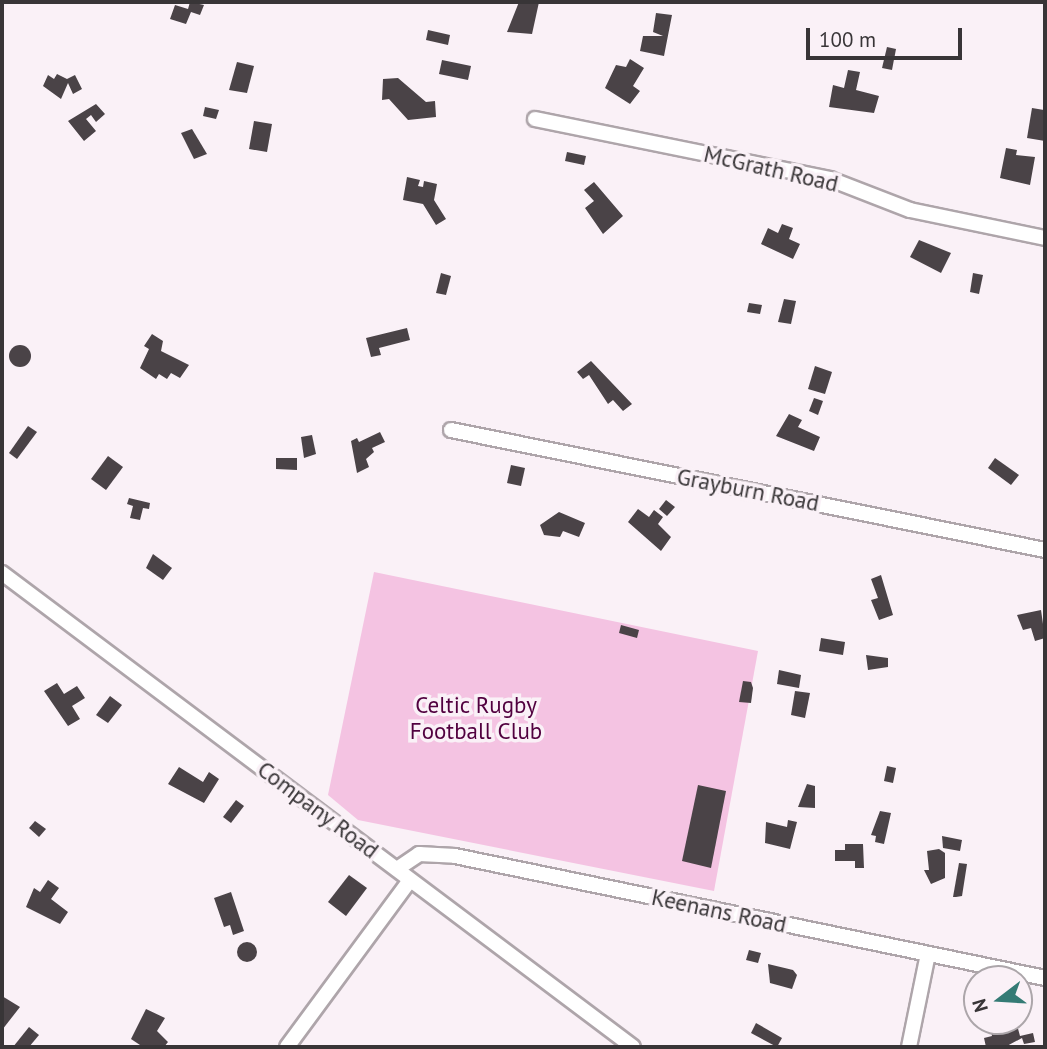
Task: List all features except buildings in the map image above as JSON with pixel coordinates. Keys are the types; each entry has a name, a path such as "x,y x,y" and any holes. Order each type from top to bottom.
{"street":[{"name":"McGrath Road","path":"535,119 830,179 911,210 1045,237"},
{"name":"Grayburn Road","path":"451,430 1045,550"},
{"name":"Company Road","path":"2,573 634,1047"},
{"name":"Keenans Road","path":"397,869 419,854 455,856 1045,978"},
{"path":"287,1047 410,880"},
{"path":"909,1047 928,954"}],"green space":[{"name":"Celtic Rugby Football Club","path":"374,572 758,651 714,891 358,820 328,795"}]}
